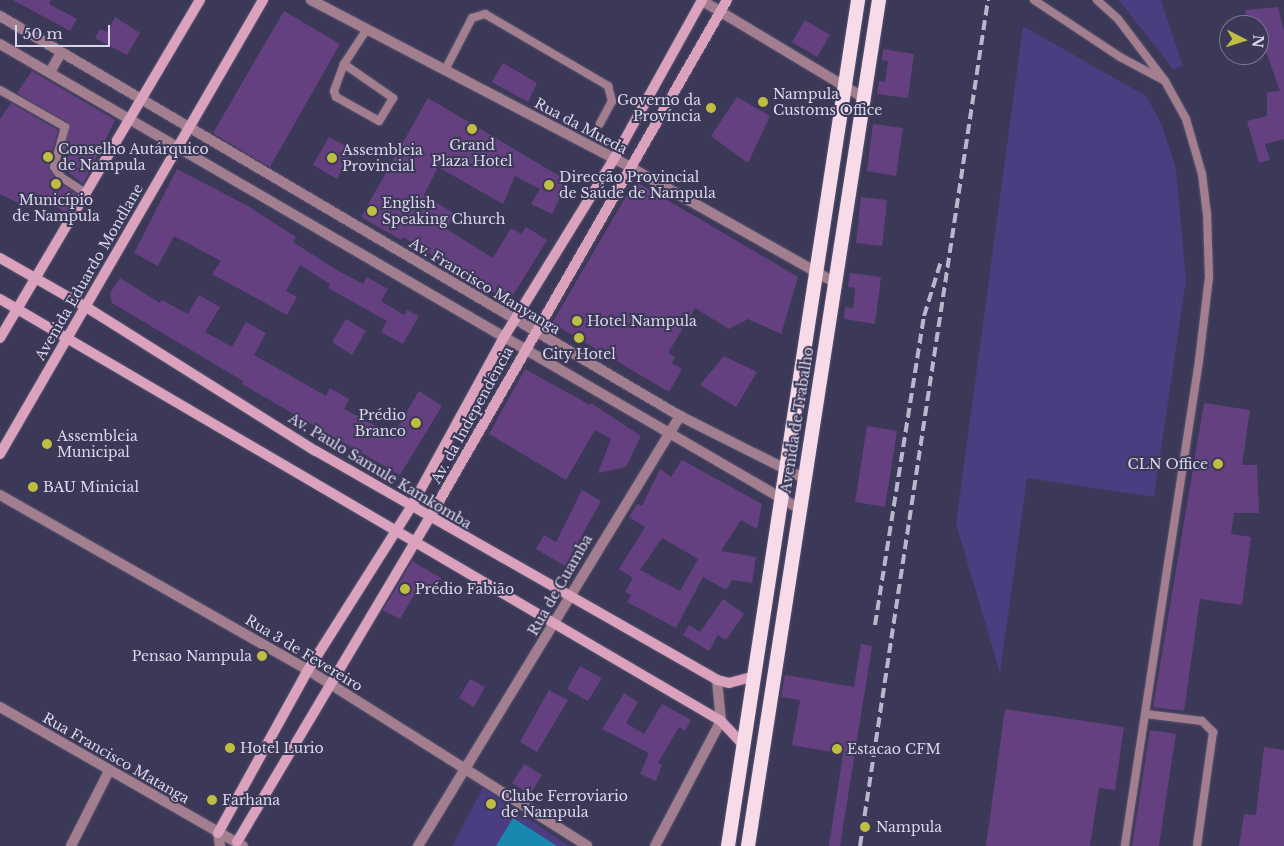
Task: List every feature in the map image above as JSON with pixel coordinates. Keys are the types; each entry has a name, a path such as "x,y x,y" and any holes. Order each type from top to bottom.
{"highway":[{"name":"Avenida de Trabalho","path":"728,846 755,676 764,605 788,472 816,272 858,0"},
{"name":"Avenida de Trabalho","path":"748,846 879,0"},
{"path":"764,605 786,608"}],"main road":[{"path":"0,338 16,309 37,279 200,0"},
{"name":"Avenida Eduardo Mondlane","path":"0,454 263,0"},
{"name":"Av. da Independência","path":"218,833 308,670 411,507 504,337 614,158 702,0"},
{"name":"Av. da Independência","path":"238,845 330,683 430,517 534,332 727,0"},
{"name":"Av. Paulo Samule Kamkomba","path":"0,258 86,306 411,507 717,680 729,683 755,676"},
{"path":"0,299 68,336 396,532 415,541 721,721 744,746"}],"street":[{"name":"Rua da Mueda","path":"311,0 614,158 834,282"},
{"path":"702,0 864,98"},
{"name":"Av. Francisco Manyanga","path":"0,16 515,319 534,332 680,416 805,479"},
{"path":"0,44 178,146 669,434 800,508"},
{"path":"50,72 61,53"},
{"name":"Rua de Cuamba","path":"418,846 462,768 554,624 680,416"},
{"name":"Rua 3 de Fevereiro","path":"0,495 330,683 587,846"},
{"path":"655,846 721,721 717,680"},
{"name":"Rua Francisco Matanga","path":"0,707 238,845"},
{"path":"71,846 109,771"},
{"path":"218,833 220,846"}],"lane":[{"path":"1034,0 1120,57 1164,81"},
{"path":"1098,0 1118,19 1164,81 1186,119 1202,174 1209,277 1125,846"},
{"path":"445,70 472,18 485,14 608,86 612,101 600,124"},
{"path":"344,64 393,98 379,121 336,97 336,82 344,64 367,29"},
{"path":"0,90 65,127 54,166 61,177 86,193"},
{"path":"1146,714 1202,722 1213,732 1197,846"}],"shaded area":[{"path":"1119,0 1161,0 1183,66 1173,69"},
{"path":"1023,26 1146,96 1161,123 1176,168 1186,280 1154,497 1027,478 1000,673 956,524"},
{"name":"Clube Ferroviario de Nampula","path":"483,788 569,846 452,846"}],"water":[{"path":"513,818 557,846 496,846"}],"building":[{"path":"13,0 51,0 49,4 77,19 70,31"},
{"path":"1278,7 1284,31 1284,139 1265,144 1270,160 1259,163 1247,121 1267,116 1267,92 1280,91 1269,60 1269,15 1246,15 1245,10"},
{"path":"284,11 340,44 270,167 213,133"},
{"path":"115,17 140,33 127,55 95,38 100,29 107,32"},
{"path":"805,20 830,35 817,57 792,42"},
{"path":"883,49 914,54 908,98 877,94 879,81 885,82 888,61 882,60"},
{"path":"503,63 537,83 528,102 492,82"},
{"path":"32,71 115,120 83,184 60,166 69,123 17,93"},
{"path":"737,97 770,116 748,163 711,136"},
{"path":"428,98 568,181 552,214 531,204 540,189 515,176 503,204 438,167 424,195 455,214 446,229 493,258 511,228 521,234 526,227 547,240 509,302 403,237 401,240 361,217"},
{"path":"11,103 58,130 48,168 58,182 77,194 66,213 36,194 28,208 0,194 0,119"},
{"path":"873,124 903,128 896,176 867,171"},
{"path":"329,137 353,150 337,179 313,165"},
{"path":"177,169 248,206 296,237 293,242 335,269 363,284 367,277 388,289 381,301 404,315 407,310 419,316 403,344 381,332 387,321 328,288 330,284 300,265 286,291 297,297 287,315 212,274 221,261 174,236 158,266 134,253"},
{"path":"635,181 798,277 781,334 748,319 729,329 695,308 668,353 675,357 672,363 682,369 669,392 552,323"},
{"path":"861,197 887,200 882,246 856,243"},
{"path":"850,273 881,277 875,324 844,319 845,307 853,308 855,288 848,287"},
{"path":"120,278 160,303 162,300 188,314 199,295 220,307 205,332 232,347 246,322 266,333 254,355 326,396 330,388 349,399 344,409 393,435 419,391 442,406 400,475 242,384 243,381 112,303 110,293"},
{"path":"346,319 366,331 352,355 332,342"},
{"path":"724,356 757,372 736,407 700,385"},
{"path":"525,369 590,405 591,403 641,436 626,467 598,473 611,439 595,430 566,480 489,434"},
{"path":"1204,403 1250,410 1242,465 1257,465 1259,513 1234,513 1231,534 1251,537 1242,605 1200,599 1184,711 1153,707"},
{"path":"867,426 897,431 885,507 855,502"},
{"path":"682,460 762,504 757,529 741,520 721,551 756,557 752,583 732,580 726,590 703,577 676,628 627,602 631,595 625,592 633,578 619,569 645,527 629,517 637,504 642,506 660,469 671,477","holes":["662,538 698,559 680,591 640,570"]},
{"path":"582,490 601,501 565,566 536,549 544,535 556,542"},
{"name":"Prédio Fabião","path":"412,561 441,578 432,592 420,585 400,619 383,610"},
{"path":"723,599 744,614 726,640 718,635 709,651 683,635 689,625 700,632"},
{"name":"Estacao CFM","path":"861,644 872,646 840,846 829,846 843,754 792,745 800,700 781,697 785,675 854,687"},
{"path":"580,666 602,678 588,701 567,689"},
{"path":"470,679 485,687 474,707 459,698"},
{"path":"549,690 568,700 537,752 520,742"},
{"path":"624,693 638,702 626,723 644,734 662,704 691,720 685,731 679,727 658,763 662,765 656,781 640,774 649,753 602,729"},
{"path":"1005,709 1124,727 1115,790 1099,788 1090,846 986,846"},
{"path":"1150,730 1176,734 1159,846 1132,846"},
{"path":"1264,747 1284,750 1284,846 1239,846 1244,814 1256,815"},
{"path":"524,764 542,775 530,795 512,783"}],"railway":[{"path":"860,846 988,0"},
{"path":"875,625 924,316 941,261"}],"place":[{"name":"Nampula Customs Office","path":"763,102"},
{"name":"Governo da Província","path":"711,108"},
{"name":"Grand Plaza Hotel","path":"472,129"},
{"name":"Conselho Autárquico de Nampula","path":"48,157"},
{"name":"Assembleia Provincial","path":"332,158"},
{"name":"Município de Nampula","path":"56,184"},
{"name":"Direcção Provincial de Saúde de Nampula","path":"549,185"},
{"name":"English Speaking Church","path":"372,211"},
{"name":"Hotel Nampula","path":"577,321"},
{"name":"City Hotel","path":"579,338"},
{"name":"Prédio Branco","path":"416,423"},
{"name":"Assembleia Municipal","path":"47,444"},
{"name":"CLN Office","path":"1218,464"},
{"name":"BAU Minicial","path":"33,487"},
{"name":"Prédio Fabião","path":"405,589"},
{"name":"Pensao Nampula","path":"262,656"},
{"name":"Hotel Lurio","path":"230,748"},
{"name":"Estacao CFM","path":"837,749"},
{"name":"Farhana","path":"212,800"},
{"name":"Clube Ferroviario de Nampula","path":"491,804"},
{"name":"Nampula","path":"865,827"}]}
